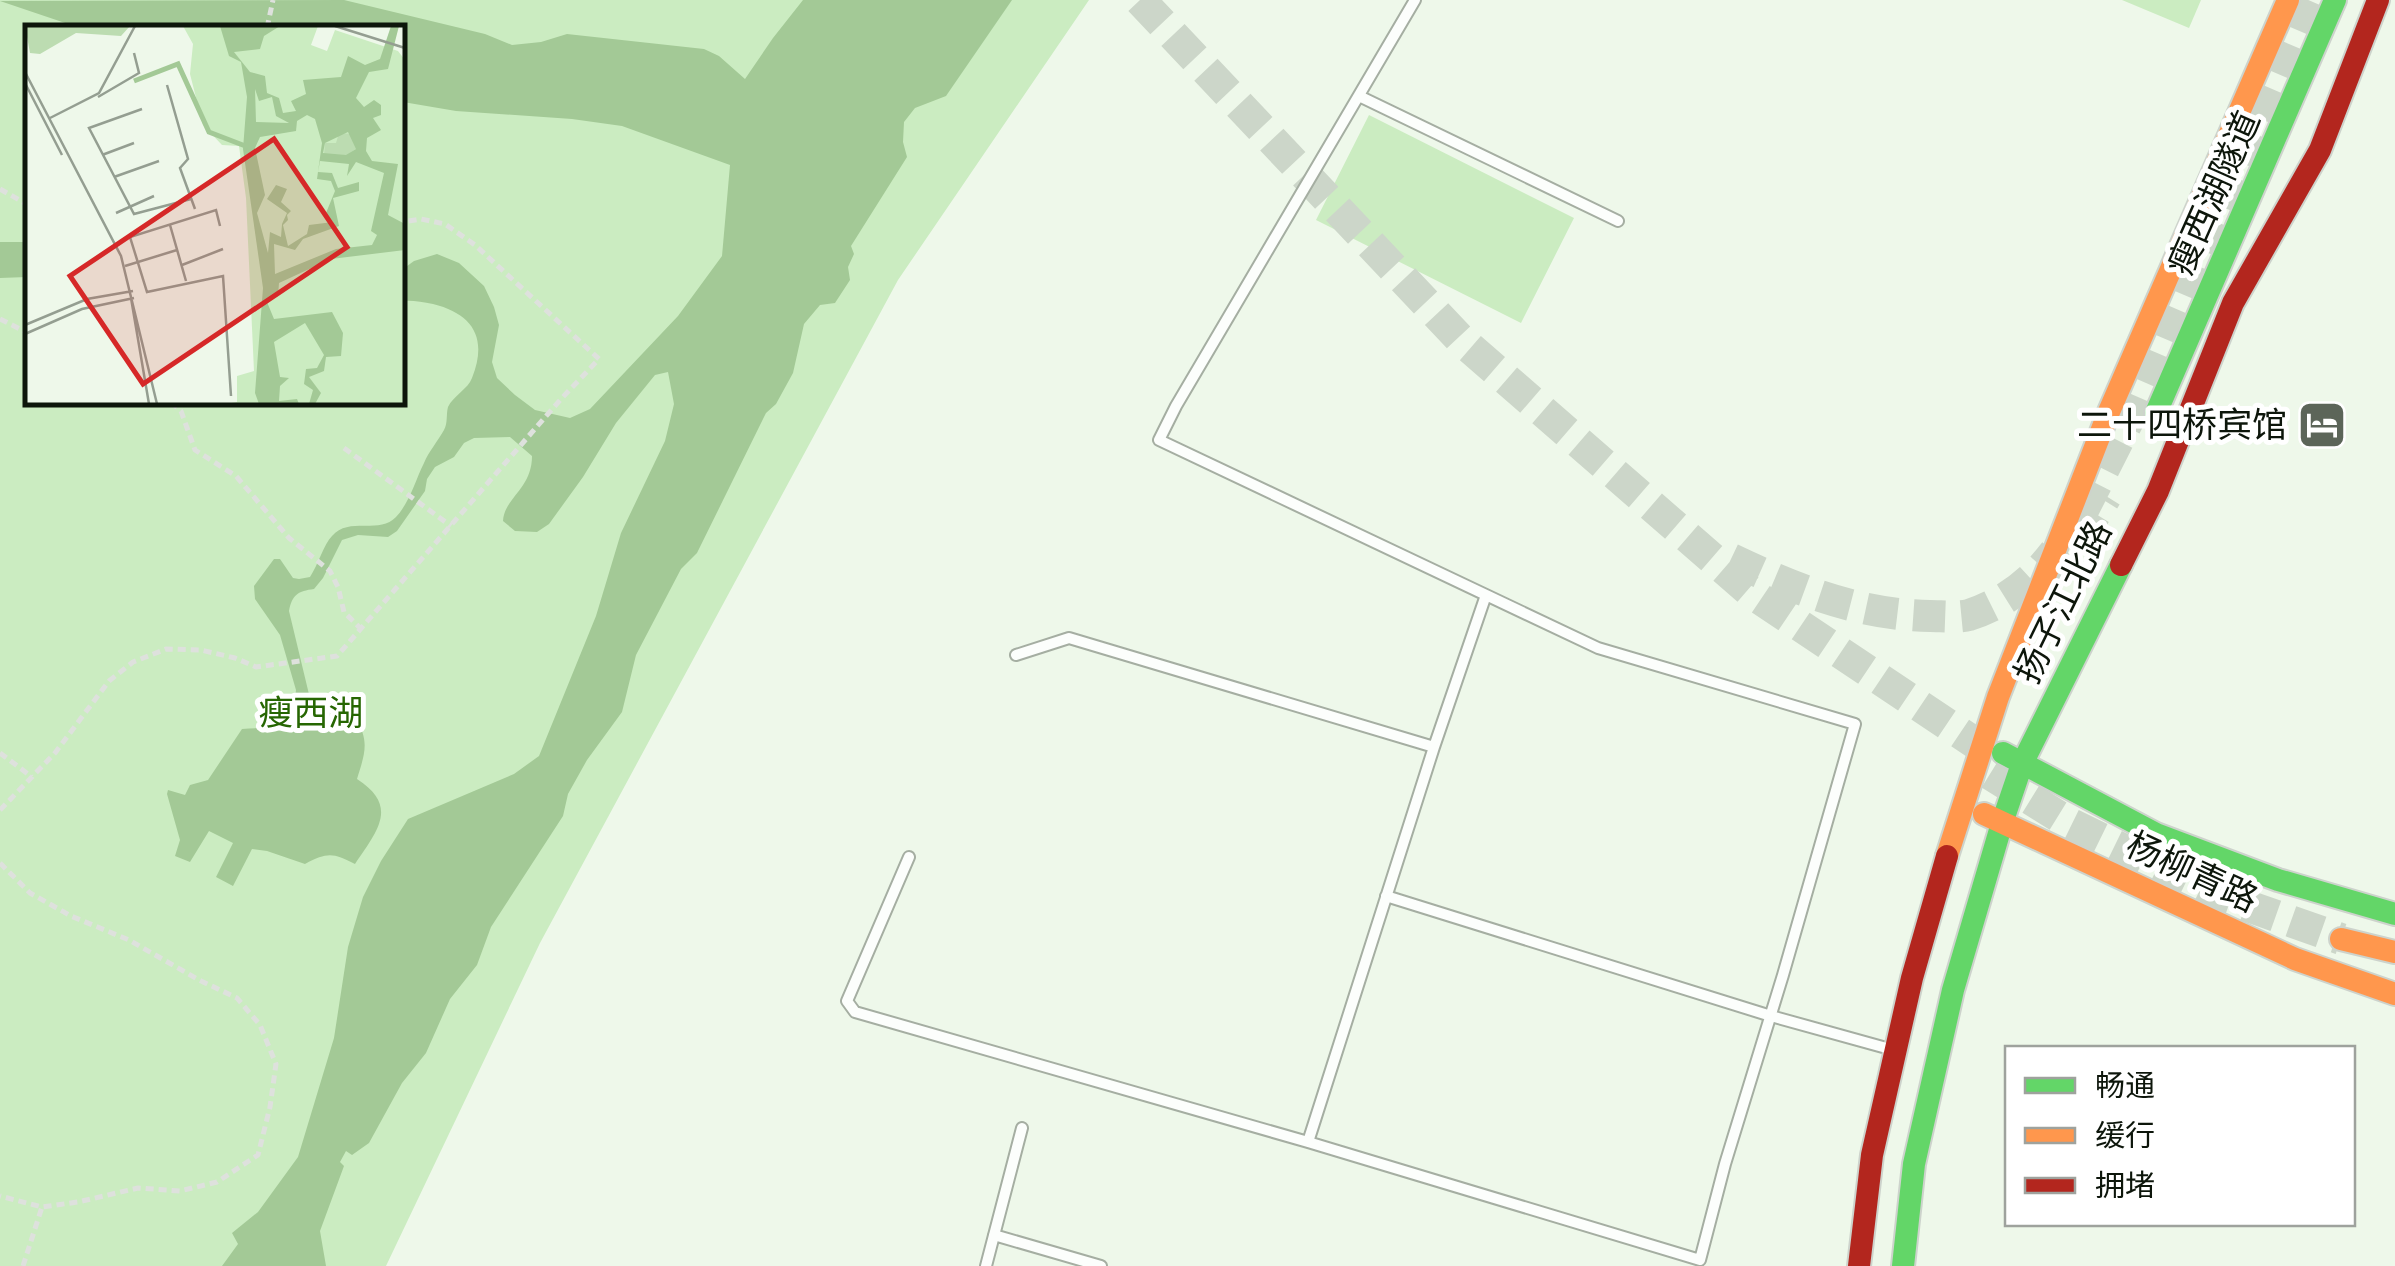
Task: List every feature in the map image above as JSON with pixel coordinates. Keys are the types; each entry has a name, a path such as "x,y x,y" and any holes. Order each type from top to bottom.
{"main road":[{"name":"扬子江北路","path":"1860,1266 1872,1155 1912,978 1962,804 2108,414 2288,0"},
{"name":"瘦西湖隧道","path":"2156,413 2335,0"},
{"name":"扬子江北路","path":"1903,1266 1914,1164 1954,990 2022,764 2158,491 2233,302 2320,150 2378,0"},
{"name":"杨柳青路","path":"1984,741 2156,834 2278,880 2395,914"},
{"name":"杨柳青路","path":"1962,804 2294,959 2395,994"},
{"path":"2341,938 2395,952"}],"lane":[{"path":"909,857 848,1000 855,1012 1700,1260 1855,724 1598,648 1159,440 1415,0"},
{"path":"1359,96 1618,221"},
{"path":"1308,1142 1486,594"},
{"path":"1016,655 1069,638 1434,746"},
{"path":"1386,896 1895,1051"},
{"path":"986,1266 1022,1128"},
{"path":"994,1234 1102,1266"}],"path":[{"path":"268,25 273,0"},
{"path":"0,189 25,202"},
{"path":"0,810 55,753 109,682 133,662 166,649 201,650 256,667 337,656 599,359 475,245 446,224 421,219 405,222"},
{"path":"0,319 25,332"},
{"path":"174,405 181,411 195,450 236,476 289,538 330,571 344,612 362,630"},
{"path":"344,448 450,526"},
{"path":"0,753 32,777"},
{"path":"0,862 30,894 129,940 237,998 260,1025 276,1064 258,1154 217,1182 180,1191 138,1188 42,1207 0,1196"},
{"path":"23,1266 42,1207"}],"green space":[{"name":"瘦西湖","path":"0,0 1089,0 898,280 540,943 386,1266 0,1266"},
{"path":"2122,0 2201,0 2189,28"},
{"path":"1369,115 1574,218 1521,323 1316,220"}],"shaded area":[{"name":"瘦西湖","path":"344,0 485,34 512,45 567,34 704,49 719,56 745,79 803,0 1012,0 946,96 915,108 904,122 907,157 851,246 854,254 848,267 850,280 835,303 820,305 804,324 793,373 776,404 766,413 697,553 681,569 636,655 622,712 587,760 568,794 563,816 491,927 477,965 450,999 426,1053 402,1083 369,1143 352,1155 346,1151 340,1162 344,1166 320,1231 326,1266 222,1266 238,1244 232,1233 258,1212 298,1157 334,1038 348,947 363,897 381,861 408,819 514,774 539,756 596,616 621,533 665,441 674,404 668,372 655,375 616,423 549,524 537,532 515,531 503,521 508,506 528,477 532,456 510,437 474,438 464,443 454,457 435,467 425,491 397,531 388,537 358,535 342,540 314,589 304,591 292,601 289,611 313,711 325,718 355,717 363,733 365,747 357,779 378,799 381,809 377,829 355,864 330,855 305,864 252,849 233,886 216,877 233,843 209,831 190,862 175,856 180,840 168,790 185,795 190,785 208,780 242,729 289,723 296,690 280,635 255,599 254,586 274,559 280,559 293,578 310,577 329,540 339,530 381,525 396,517 444,430 448,407 470,382 478,351 473,330 447,308 405,301 405,268 437,254 459,263 484,286 494,307 499,325 492,362 497,378 535,410 570,418 590,409 678,316 722,256 730,165 622,126 456,111 405,102 405,25 71,25 0,1"},
{"path":"0,242 25,242 25,277 0,278"}],"tunnel":[{"path":"1140,0 1461,340 1753,594 2002,761"},
{"path":"2082,512 2138,401 2310,0"},
{"path":"2048,578 2077,543 2106,496"},
{"path":"1731,559 1803,590 1852,605 1955,617 1969,615 2006,598 2055,552"},
{"path":"1990,774 2071,824 2214,894 2341,939"}],"traffic: fast":[{"path":"2156,413 2335,0"},
{"path":"1903,1266 1914,1164 1953,990 2002,823 2022,764 2121,565"},
{"path":"2003,753 2156,834 2278,880 2395,914"}],"traffic: slow":[{"path":"1947,856 1998,697 2108,414 2288,0"},
{"path":"1984,814 2295,959 2395,994"},
{"path":"2341,939 2395,952"}],"traffic: jam":[{"path":"2121,565 2158,491 2233,303 2320,150 2378,0"},
{"path":"1859,1266 1872,1155 1912,978 1947,856"}],"place":[{"name":"二十四桥宾馆","path":"2322,425"}]}
